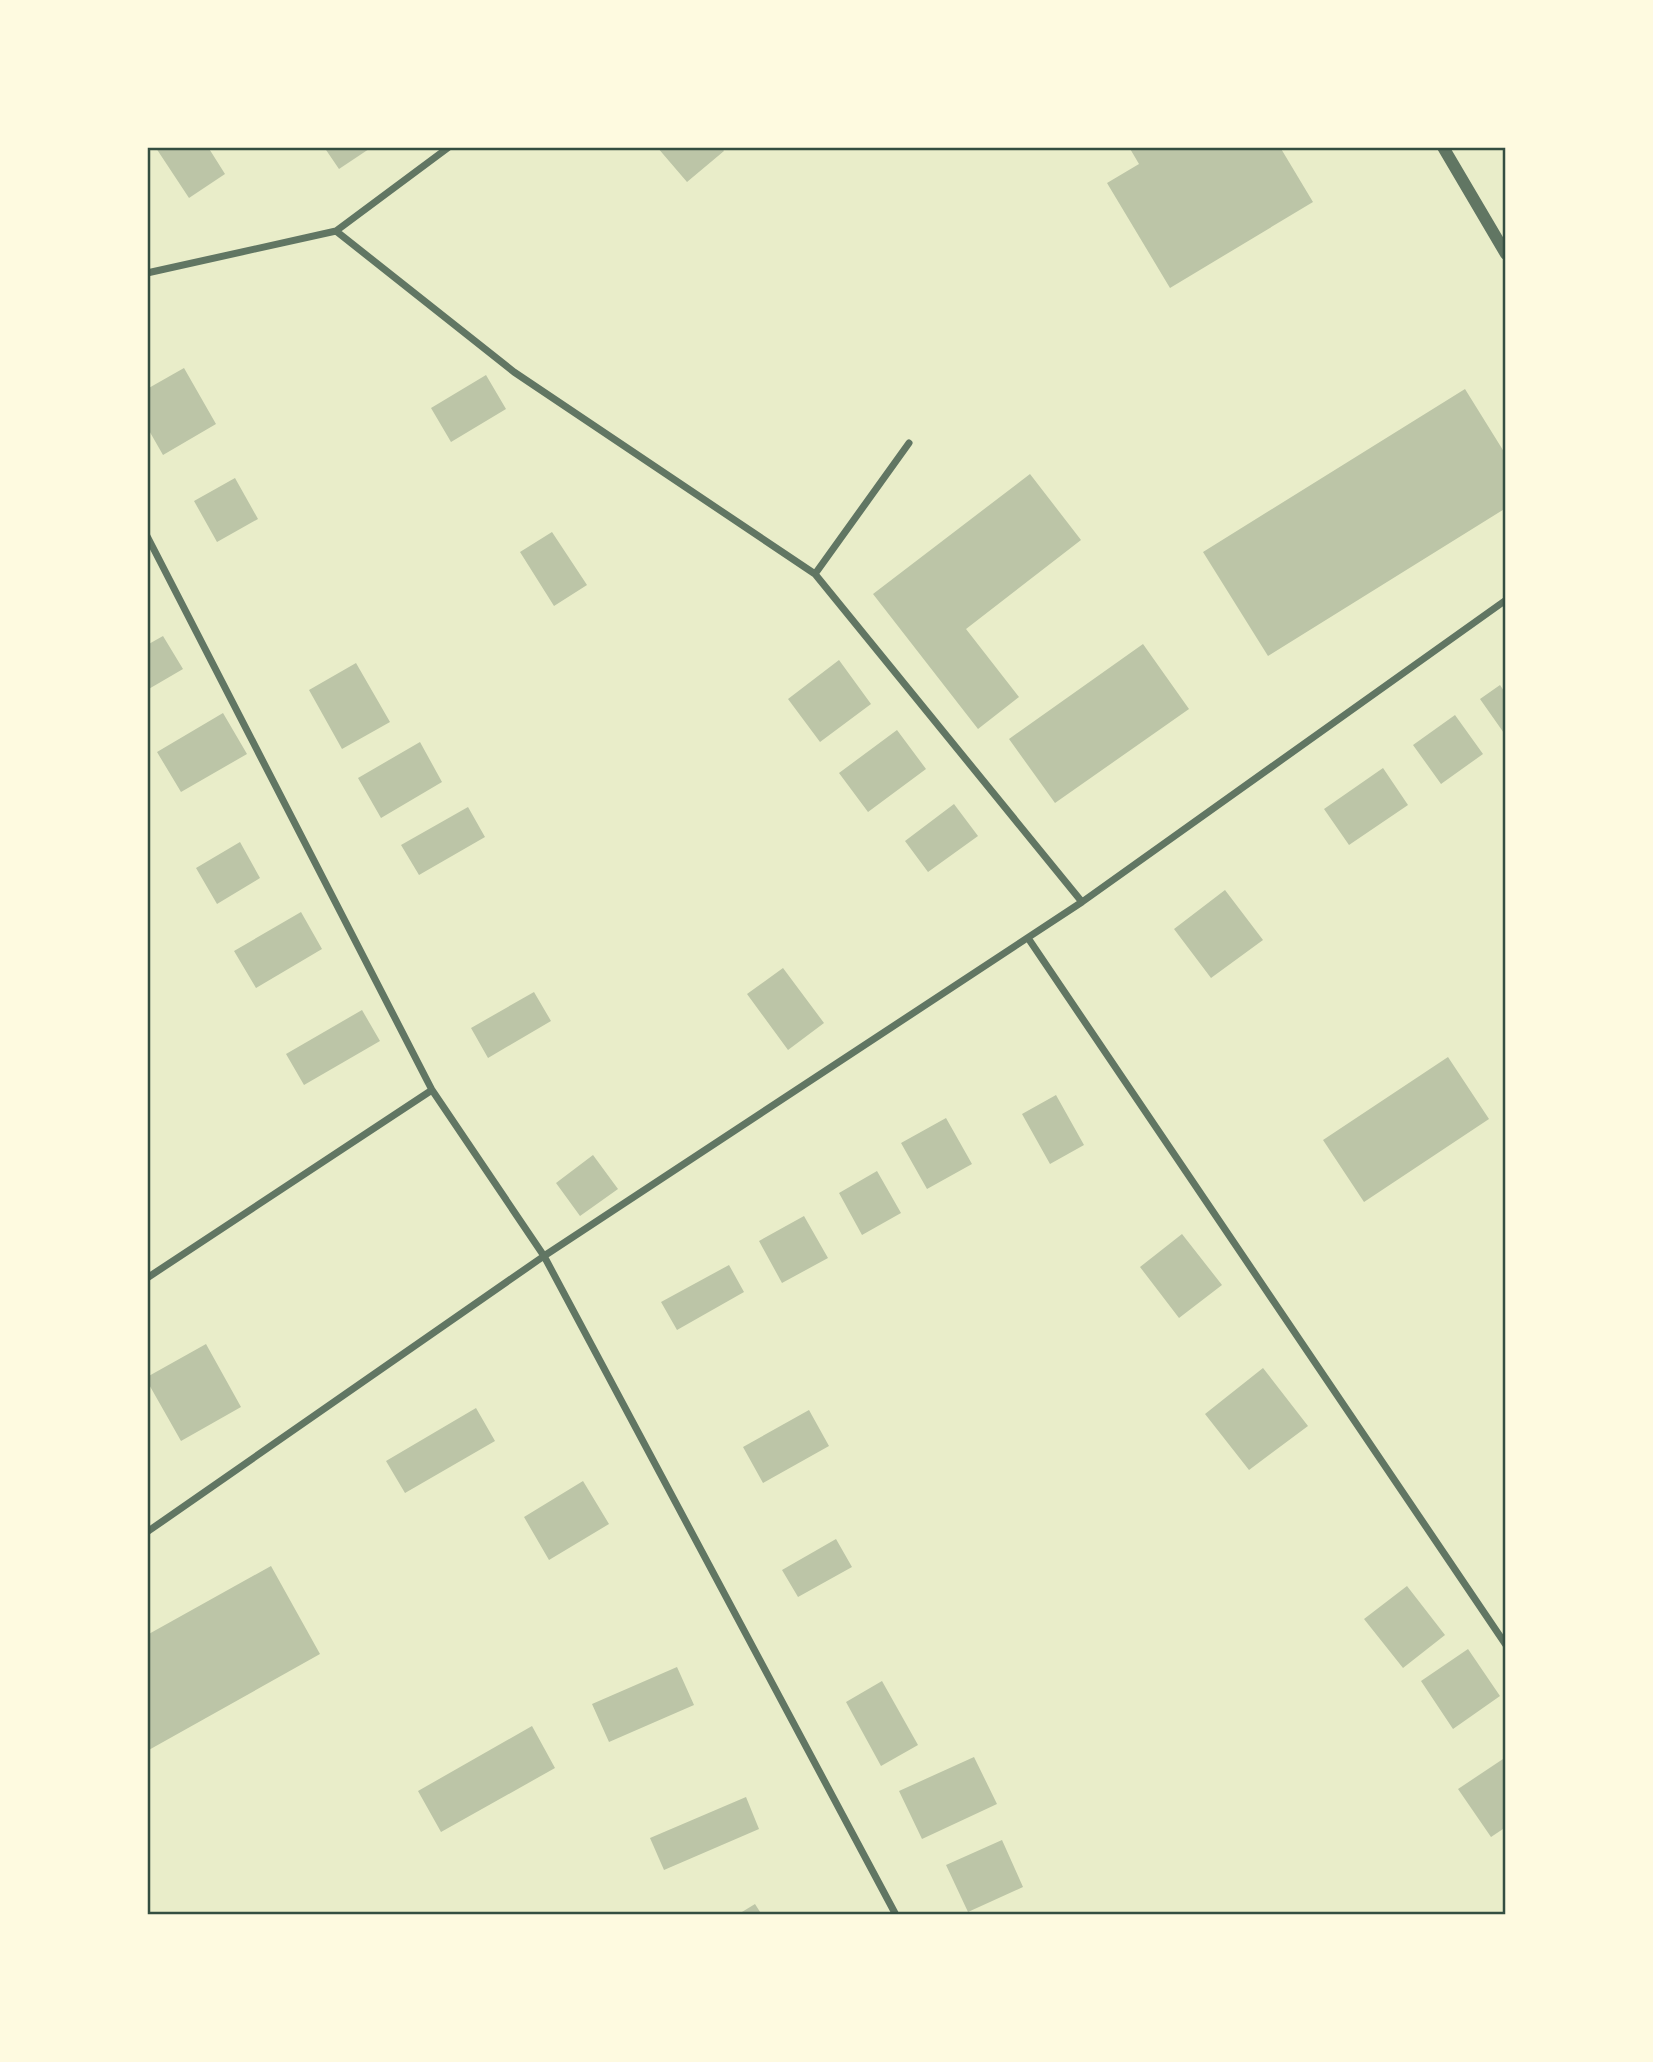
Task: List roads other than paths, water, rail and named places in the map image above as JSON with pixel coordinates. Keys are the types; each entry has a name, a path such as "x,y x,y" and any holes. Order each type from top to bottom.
{"street":[{"path":"147,273 336,231 449,147"},
{"path":"1443,147 1506,254"},
{"path":"336,231 514,372 815,574 1082,902"},
{"path":"815,574 909,443"},
{"path":"147,536 432,1090 544,1256 896,1915"},
{"path":"147,1532 544,1256 1082,902 1506,600"},
{"path":"1028,938 1506,1645"},
{"path":"147,1278 432,1090"}]}
